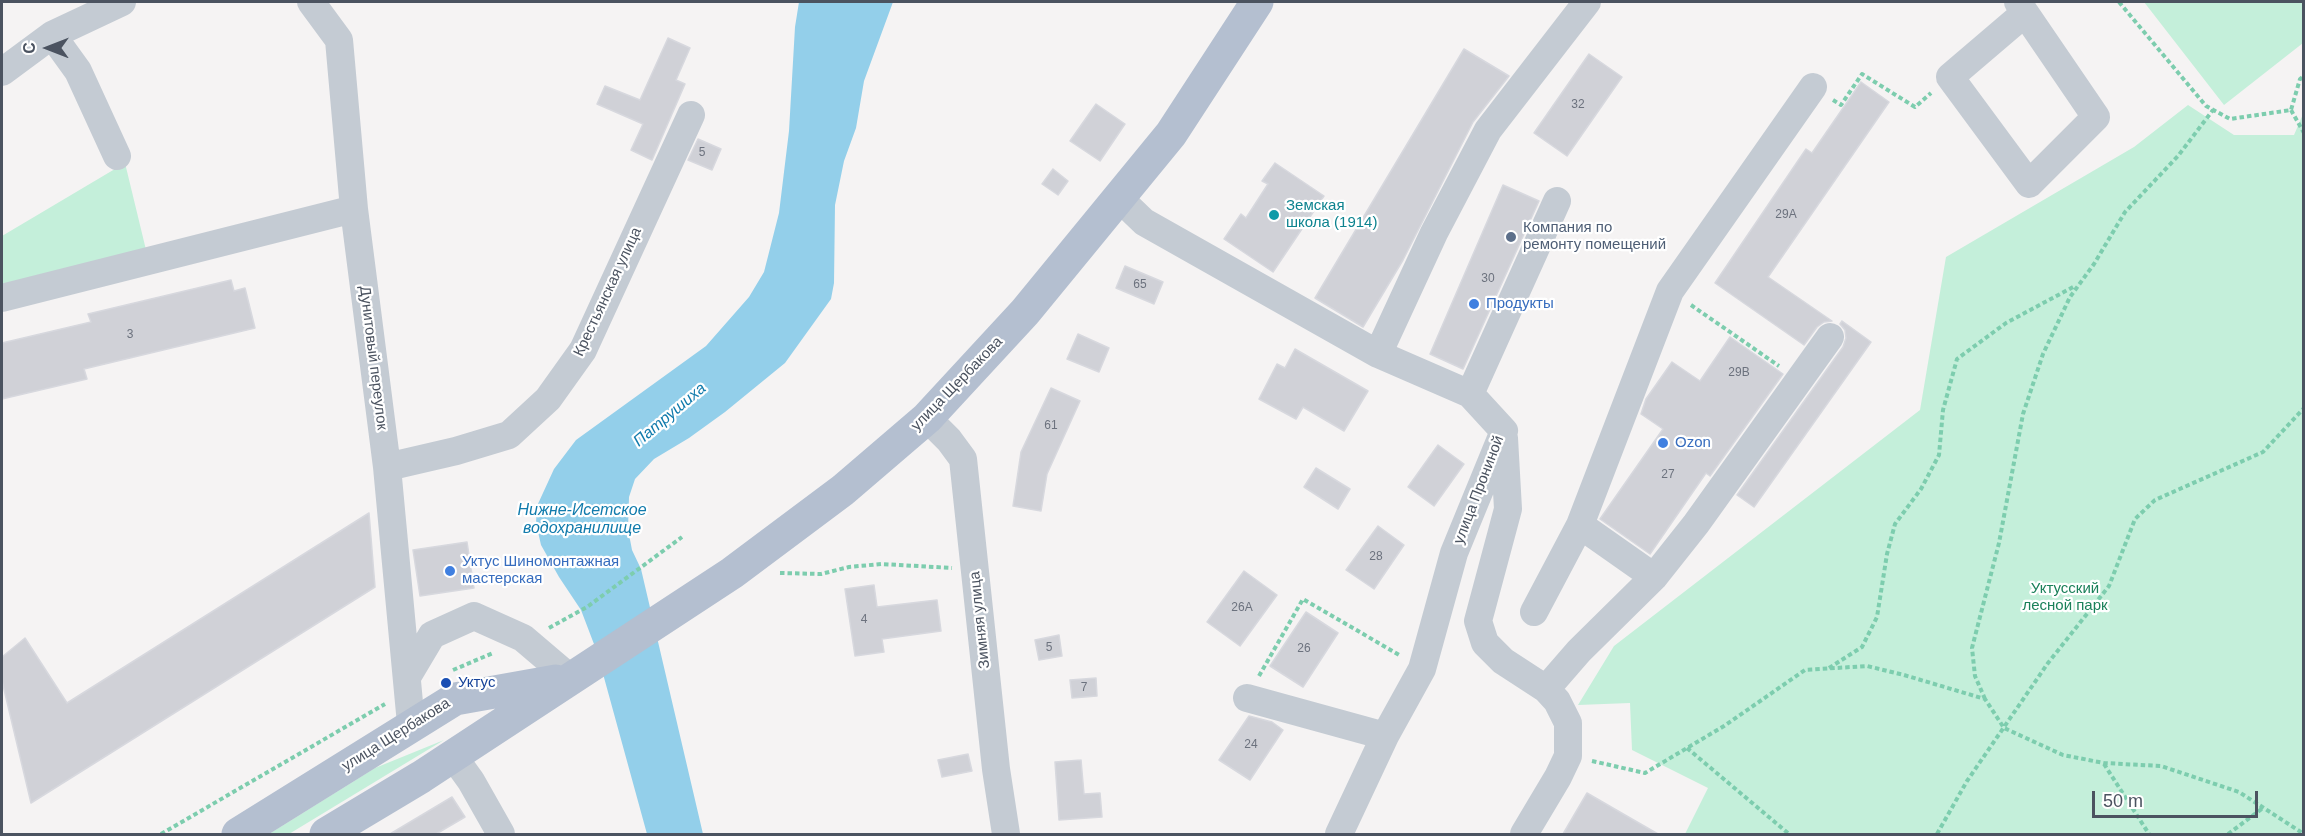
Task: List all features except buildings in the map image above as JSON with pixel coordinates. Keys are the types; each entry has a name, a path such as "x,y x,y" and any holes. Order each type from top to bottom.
{"main road":[{"name":"улица Щербакова","path":"327,834 453,756 732,573 843,490 927,418 1025,312 1172,135 1254,3"},
{"name":"улица Щербакова","path":"238,834 411,724 455,699 580,673"}],"street":[{"path":"2,72 52,34 122,2"},
{"name":"Дунитовый переулок","path":"311,2 339,40 354,209 387,467 411,724"},
{"path":"1378,354 1434,233 1488,130 1587,2"},
{"path":"2021,7 2096,117 2030,184 1950,77 2021,7"},
{"path":"52,34 78,71 117,156"},
{"path":"1534,612 1580,525 1670,291 1813,87"},
{"name":"Крестьянская улица","path":"387,467 456,451 509,435 548,399 583,350 614,286 660,177 691,115"},
{"name":"улица Прониной","path":"1119,198 1144,222 1378,354 1470,394 1504,431 1454,553 1422,669 1385,736 1339,834"},
{"path":"1470,394 1557,201"},
{"path":"2,298 354,209"},
{"path":"1546,689 1579,651 1654,577 1696,524 1830,337"},
{"name":"Зимняя улица","path":"927,418 949,440 963,459 996,769 1006,834"},
{"path":"1504,431 1508,509 1478,621 1485,643 1503,662 1546,689 1557,701 1568,723 1568,756 1524,834"},
{"path":"1580,525 1621,545 1654,577"},
{"path":"407,677 432,635 474,616 523,638 580,673"},
{"path":"1247,698 1385,736"},
{"path":"453,756 471,781 501,834"}],"path":[{"path":"2119,2 2206,106 2230,119 2291,110"},
{"path":"1813,87 1841,105 1862,74 1915,107 1950,77"},
{"path":"2304,76 2300,79 2291,110 2304,133"},
{"path":"2213,110 2178,156 2125,212 2070,297 2043,354 2024,414 1999,543 1972,648 1975,676 1985,699 2004,728 2063,754 2104,764 2162,766 2239,792 2304,834"},
{"path":"1829,668 1862,647 1877,617 1887,554 1895,524 1921,489 1939,456 1943,410 1957,359 2006,323 2079,285"},
{"path":"1670,291 1779,366"},
{"path":"1937,834 1967,781 2048,663 2109,586 2135,519 2155,500 2263,452 2304,408"},
{"path":"587,607 682,537"},
{"path":"780,573 821,574 849,567 881,564 950,568 962,572 976,584"},
{"path":"1247,698 1303,599 1422,669"},
{"path":"1568,756 1645,773 1724,726 1805,670 1867,666 1985,699"},
{"path":"1687,748 1789,834"},
{"path":"2104,764 2149,834"},
{"path":"2228,834 2263,808"}],"green space":[{"path":"2144,2 2303,2 2303,43 2224,105"},
{"name":"Уктусский лесной парк","path":"2188,105 2234,135 2294,135 2303,114 2303,834 1685,834 1708,788 1632,750 1630,703 1578,705 1614,646 1920,410 1946,257 2134,147"},
{"path":"125,163 147,254 2,291 2,236"},
{"path":"444,740 289,834 269,834 375,768"}],"water":[{"name":"Нижне-Исетское водохранилище","path":"799,2 893,2 864,81 856,128 844,161 835,205 834,283 831,299 785,363 725,412 689,438 654,459 635,479 629,497 628,529 632,550 641,569 703,834 647,834 597,652 581,610 541,545 536,523 537,506 554,469 576,440 706,346 749,297 764,272 779,213 789,131 795,27"}],"place":[{"name":"Земская школа (1914)","path":"1274,215"},
{"name":"Компания по ремонту помещений","path":"1511,237"},
{"name":"Продукты","path":"1474,304"},
{"name":"Ozon","path":"1663,443"},
{"name":"Уктус Шиномонтажная мастерская","path":"450,571"},
{"name":"Уктус","path":"446,683"}],"water label":[{"name":"Патрушиха","path":"670,415"}]}
